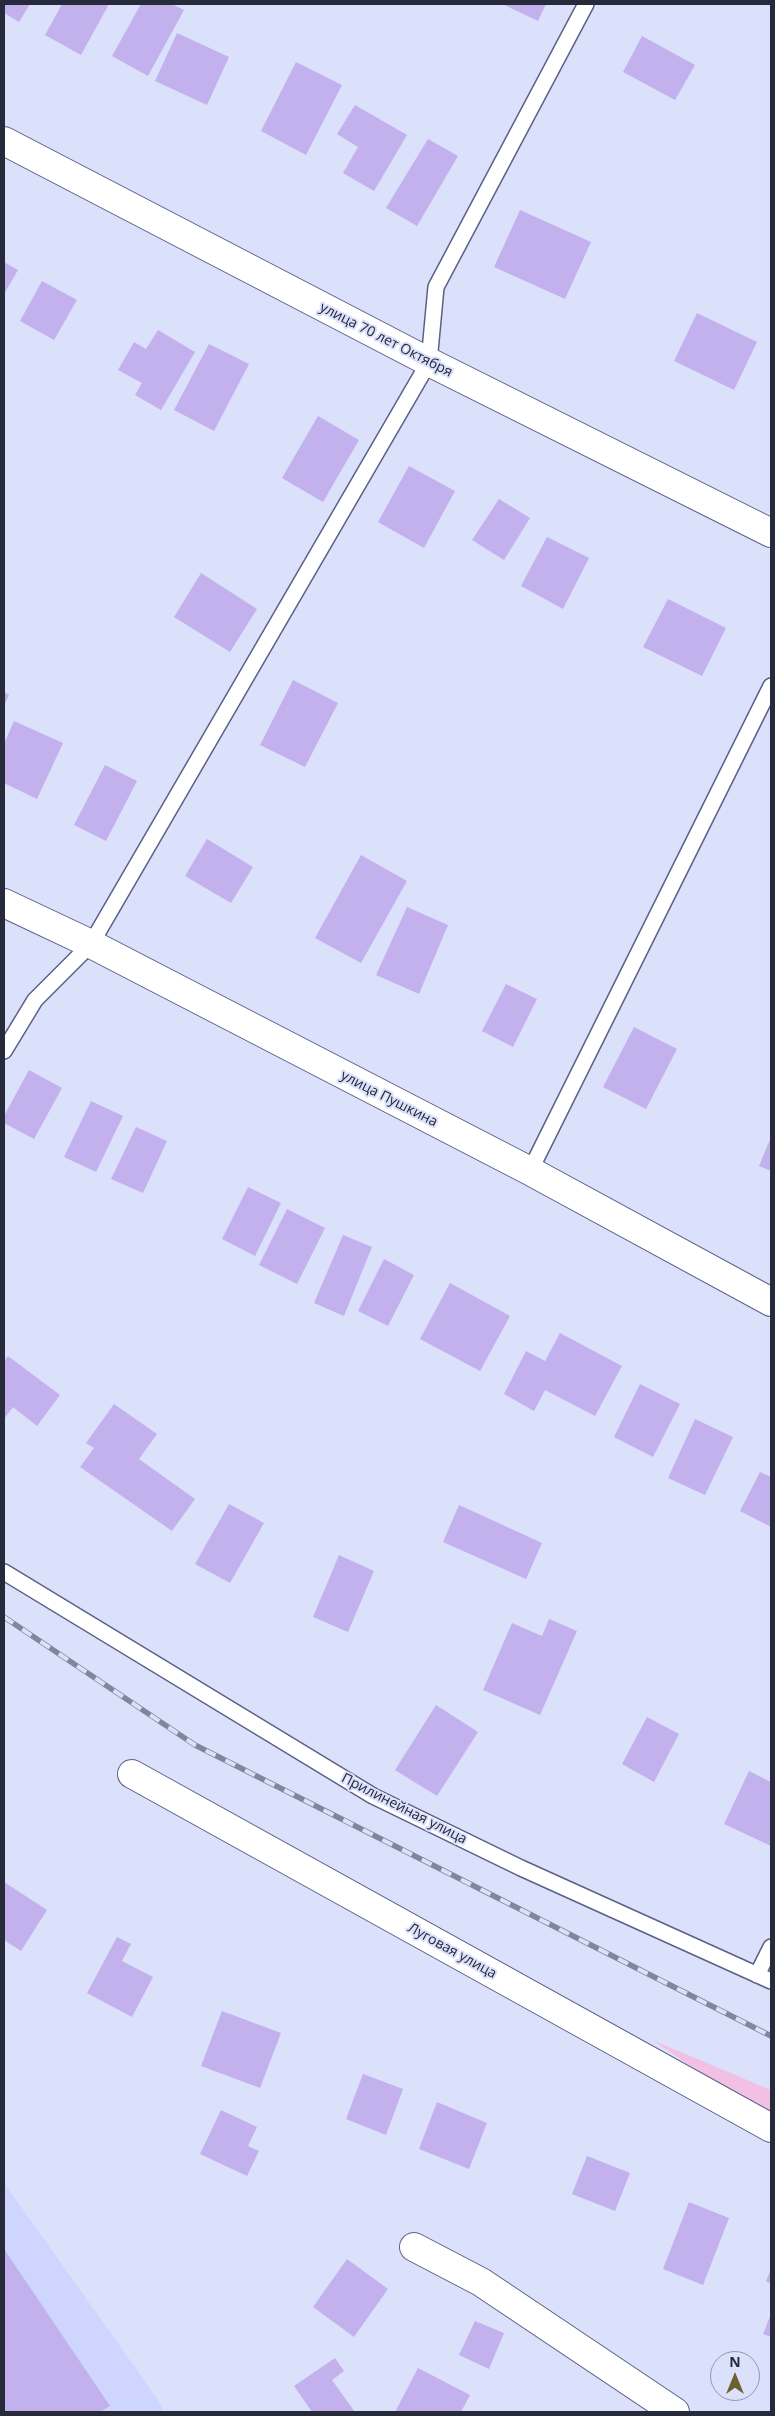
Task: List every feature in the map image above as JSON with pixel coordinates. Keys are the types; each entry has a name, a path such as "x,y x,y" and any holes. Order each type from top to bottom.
{"street":[{"name":"улица 70 лет Октября","path":"4,141 429,362 771,533"},
{"name":"улица Пушкина","path":"4,902 90,944 530,1171 771,1302"},
{"name":"Луговая улица","path":"132,1774 771,2128"},
{"path":"414,2247 481,2282 676,2412"}],"lane":[{"path":"4,1051 36,1000 90,944 429,362 436,287 586,4"},
{"path":"530,1171 771,686"},
{"name":"Прилинейная улица","path":"4,1572 373,1796 521,1868 771,1981"},
{"path":"757,1975 771,1947"}],"shaded area":[{"path":"652,2040 771,2090 771,2112 730,2092"},
{"path":"4,2183 156,2397 164,2412 4,2412"}],"building":[{"path":"4,4 30,4 19,22 4,13"},
{"path":"62,4 109,4 81,55 45,35"},
{"path":"141,4 172,4 184,10 148,76 112,56"},
{"path":"502,4 546,4 538,21"},
{"path":"177,33 229,57 207,105 155,81"},
{"path":"642,36 695,65 675,100 623,72"},
{"path":"296,62 342,85 306,155 261,131"},
{"path":"355,105 407,135 374,191 343,173 358,147 337,134"},
{"path":"428,139 458,156 417,226 386,208"},
{"path":"520,210 591,242 565,299 494,267"},
{"path":"4,262 18,270 4,294"},
{"path":"42,281 77,300 54,340 20,321"},
{"path":"697,313 757,342 734,390 674,361"},
{"path":"158,330 195,352 161,410 135,395 142,383 118,370 134,342 146,349"},
{"path":"209,344 249,364 214,431 174,410"},
{"path":"318,416 359,440 323,502 282,478"},
{"path":"409,466 455,491 424,548 378,522"},
{"path":"499,499 530,518 504,560 472,540"},
{"path":"547,537 589,558 563,609 521,586"},
{"path":"201,573 257,609 230,652 174,617"},
{"path":"668,599 726,628 702,676 643,647"},
{"path":"293,680 338,703 305,767 260,745"},
{"path":"4,692 9,695 4,706"},
{"path":"14,721 63,743 37,799 4,783 4,744"},
{"path":"105,765 137,781 106,841 74,825"},
{"path":"207,839 253,867 231,903 185,876"},
{"path":"361,855 407,881 361,963 315,938"},
{"path":"407,907 448,925 419,994 376,975"},
{"path":"506,984 537,999 513,1047 482,1031"},
{"path":"634,1027 677,1049 646,1109 603,1087"},
{"path":"29,1070 62,1088 34,1139 4,1123 4,1116"},
{"path":"91,1101 123,1116 96,1172 64,1157"},
{"path":"136,1127 167,1141 143,1193 111,1179"},
{"path":"771,1137 771,1171 759,1166"},
{"path":"248,1187 281,1203 255,1256 222,1239"},
{"path":"287,1209 325,1228 297,1284 259,1265"},
{"path":"343,1235 372,1247 344,1316 314,1303"},
{"path":"384,1259 414,1275 388,1326 358,1311"},
{"path":"450,1283 510,1316 480,1371 420,1339"},
{"path":"560,1333 622,1366 595,1416 545,1390 534,1411 504,1394 526,1351 545,1361"},
{"path":"8,1356 60,1395 37,1426 13,1407 4,1419 4,1361"},
{"path":"640,1384 680,1404 653,1457 614,1437"},
{"path":"114,1404 157,1434 139,1459 195,1499 172,1531 80,1467 94,1448 86,1443"},
{"path":"695,1419 733,1437 705,1495 668,1478"},
{"path":"760,1472 771,1477 771,1527 740,1511"},
{"path":"229,1504 264,1523 230,1583 195,1564"},
{"path":"459,1505 542,1543 526,1579 443,1542"},
{"path":"339,1555 374,1571 348,1632 313,1617"},
{"path":"549,1619 577,1631 540,1715 483,1690 512,1623 542,1636"},
{"path":"436,1705 478,1732 437,1796 395,1770"},
{"path":"647,1717 679,1734 654,1782 622,1764"},
{"path":"749,1771 771,1782 771,1846 724,1824"},
{"path":"4,1882 47,1910 21,1951 4,1940"},
{"path":"117,1937 131,1944 122,1961 153,1977 132,2017 87,1993"},
{"path":"222,2011 281,2033 260,2088 201,2066"},
{"path":"363,2074 403,2089 386,2135 346,2119"},
{"path":"437,2102 487,2123 469,2169 419,2149"},
{"path":"221,2110 257,2127 248,2146 259,2151 247,2176 200,2154"},
{"path":"587,2156 630,2173 615,2211 572,2194"},
{"path":"689,2202 729,2218 703,2285 663,2269"},
{"path":"4,2249 110,2406 100,2412 4,2412"},
{"path":"347,2259 388,2289 354,2337 313,2307"},
{"path":"771,2269 771,2284 766,2281"},
{"path":"771,2314 771,2337 763,2334"},
{"path":"475,2321 504,2333 489,2369 459,2355"},
{"path":"335,2358 344,2371 332,2380 355,2412 312,2412 294,2386"},
{"path":"418,2368 470,2395 461,2412 395,2412"}],"railway":[{"path":"4,1617 195,1745 771,2036"}]}
